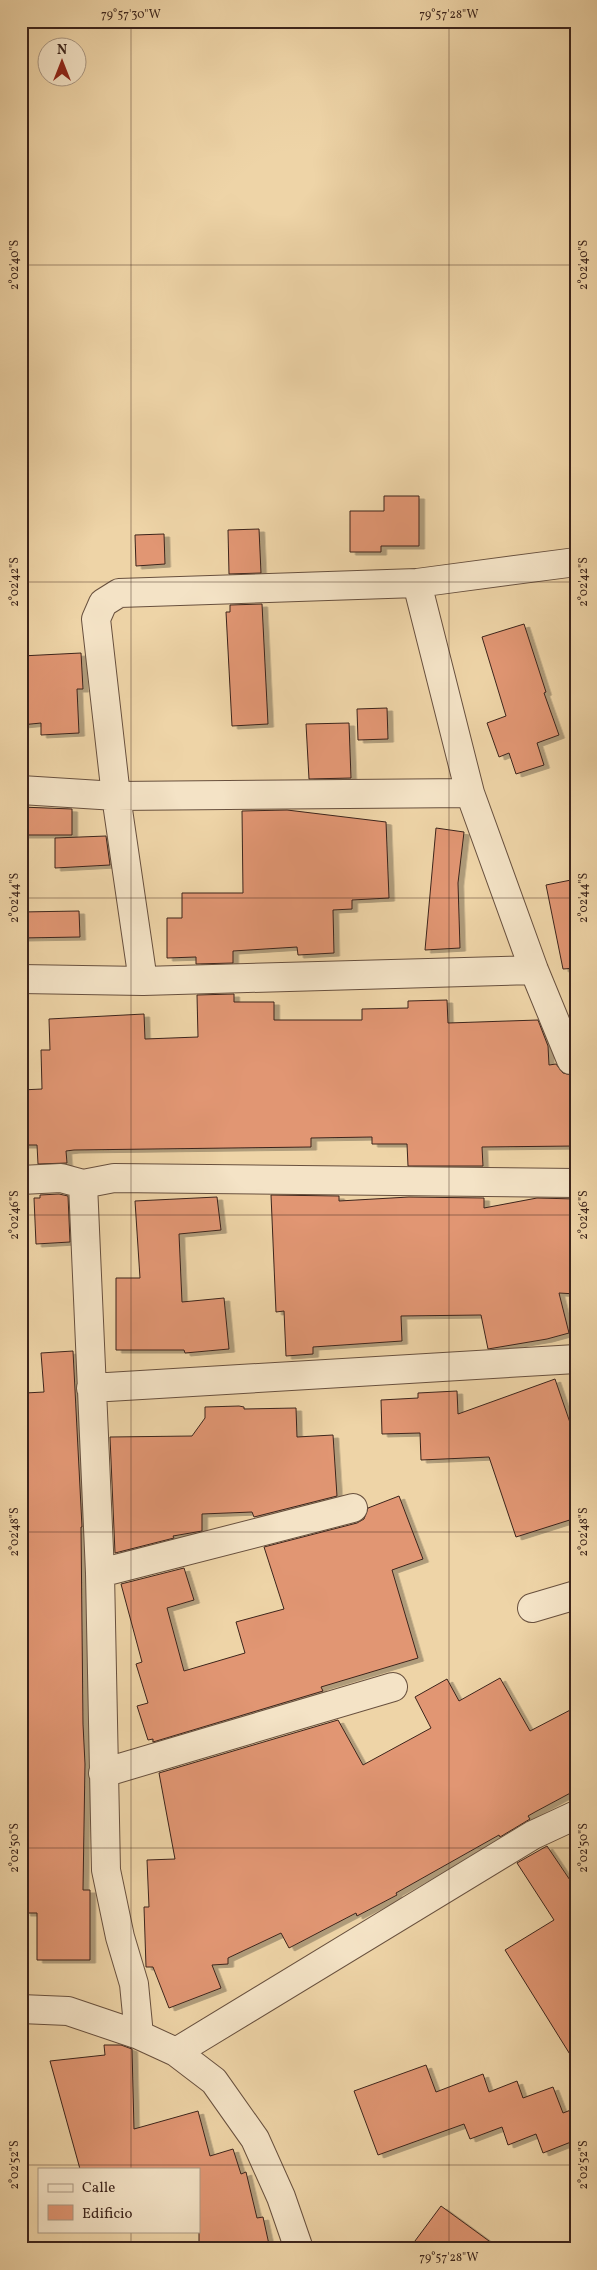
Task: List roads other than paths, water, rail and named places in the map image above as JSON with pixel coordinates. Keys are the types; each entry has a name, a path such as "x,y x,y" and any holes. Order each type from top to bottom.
{"street":[{"path":"143,980 116,796 96,619 103,603 119,593 417,583 576,562"},
{"path":"417,583 470,793 534,970 571,1060 576,1060"},
{"path":"21,790 116,796 470,793"},
{"path":"21,979 143,980 534,970"},
{"path":"21,1180 61,1178 83,1184 114,1178 576,1183"},
{"path":"83,1184 100,1573 106,1870 120,1937 134,1984 139,2035"},
{"path":"91,1388 576,1359"},
{"path":"100,1573 353,1508"},
{"path":"532,1608 576,1595"},
{"path":"103,1773 393,1687"},
{"path":"176,2052 533,1835 576,1815"},
{"path":"21,2009 68,2011 139,2035 176,2052 214,2081 255,2139 281,2197 299,2249"}]}
